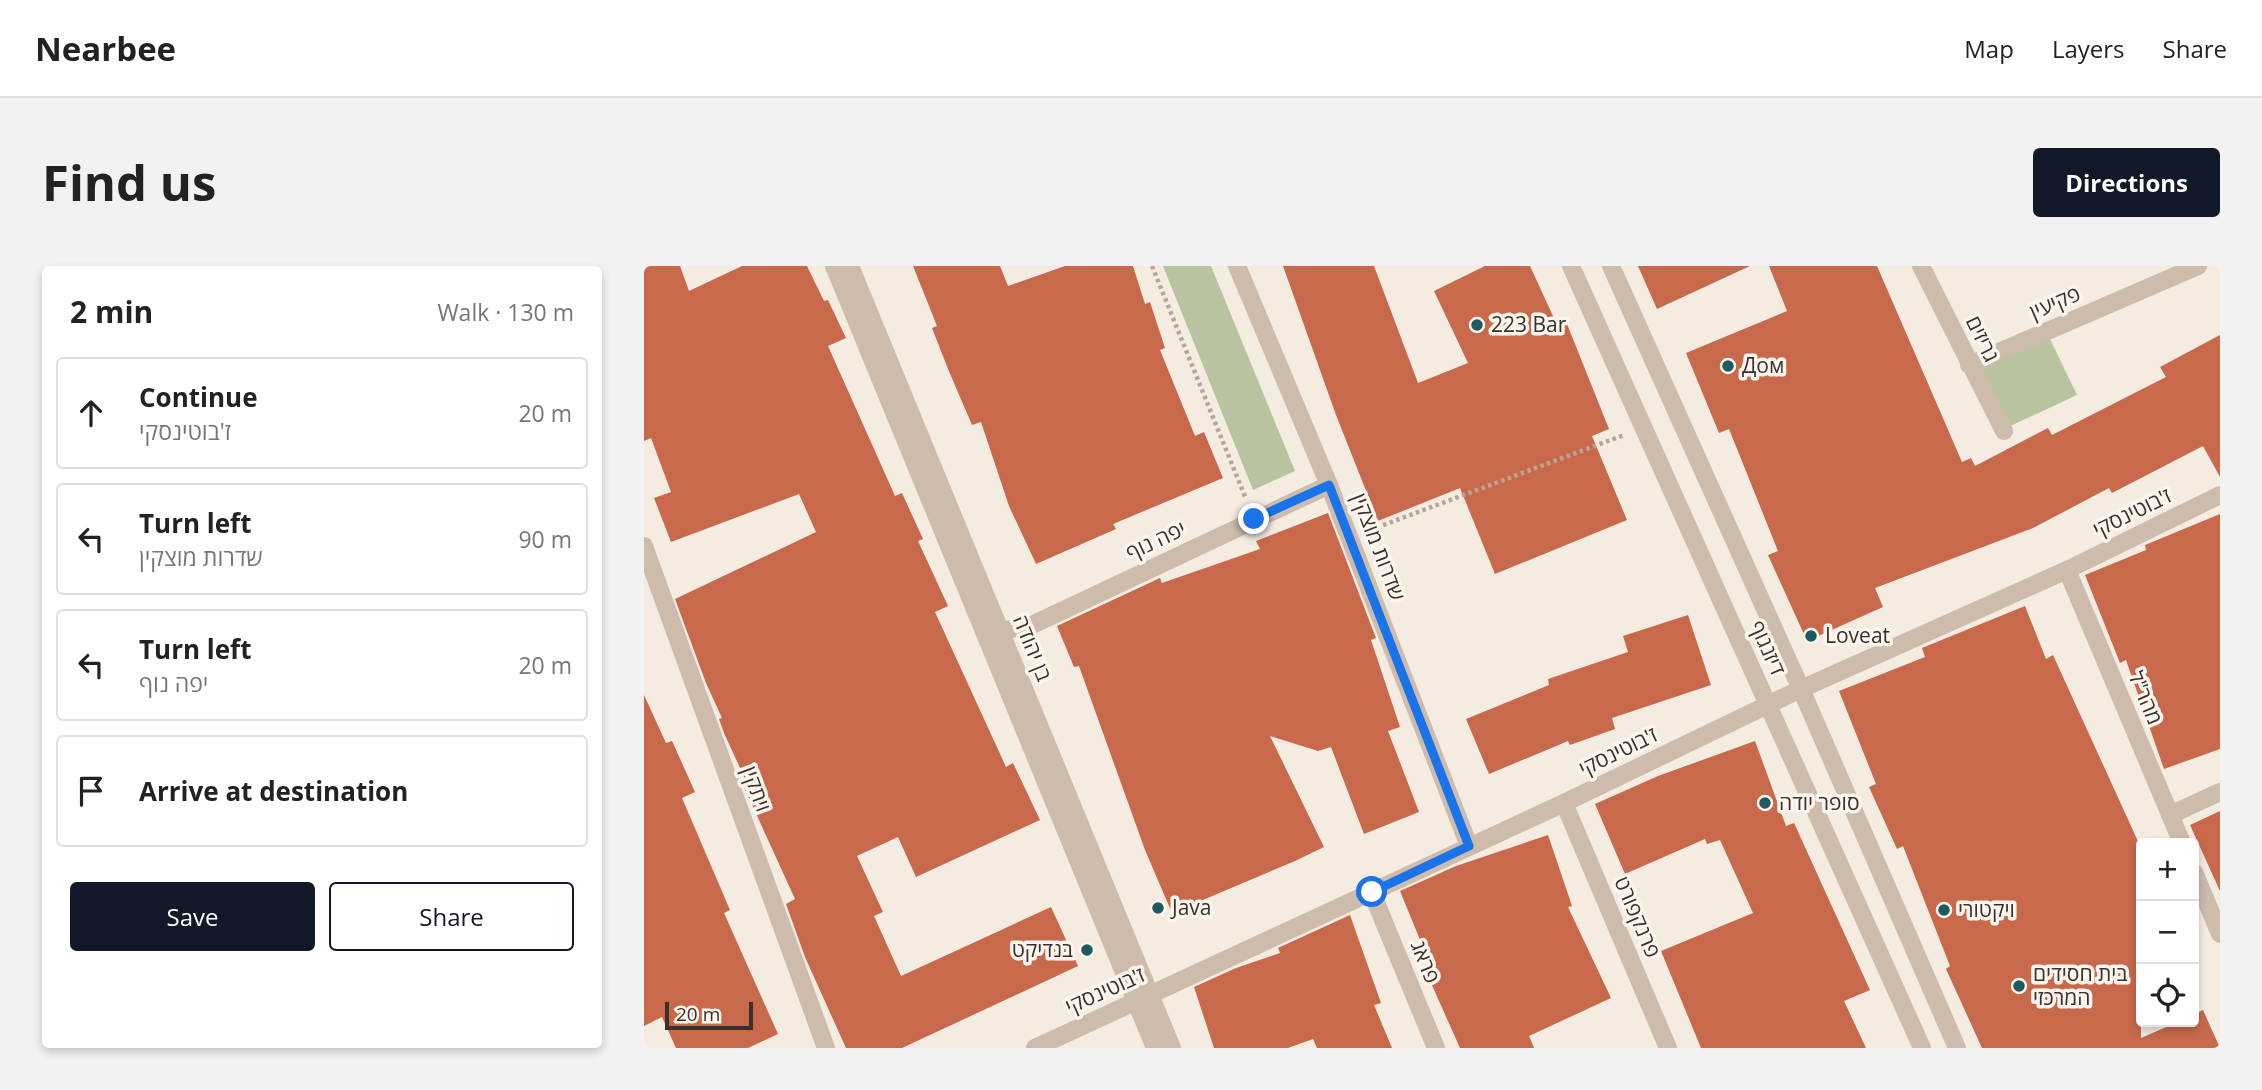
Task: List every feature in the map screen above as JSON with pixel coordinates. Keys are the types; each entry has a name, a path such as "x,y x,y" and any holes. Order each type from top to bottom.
{"street":[{"name":"בן יהודה","path":"834,266 1144,999 1172,1048"},
{"name":"בן יהודה","path":"850,266 1000,631 1144,999 1155,1048"},
{"name":"שדרות מוצקין","path":"1237,266 1329,485 1469,846"},
{"name":"דיזנגוף","path":"1571,266 1922,1048"},
{"name":"דיזנגוף","path":"1611,266 1801,689 1957,1048"},
{"name":"גריזים","path":"1921,266 2004,431"},
{"name":"פקיעין","path":"1969,365 2198,266"},
{"name":"יפה נוף","path":"1000,631 1032,625 1329,485"},
{"name":"ז'בוטינסקי","path":"1035,1048 1564,803 1801,689 2067,570 2220,495"},
{"name":"ויתקין","path":"644,546 826,1048"},
{"name":"מהר\"ל","path":"2067,570 2180,838"},
{"path":"2170,815 2220,792"},
{"name":"פרנקפורט","path":"1564,803 1668,1048"},
{"path":"2199,884 2220,934"},
{"name":"פראג","path":"1372,892 1436,1048"}],"path":[{"path":"1152,266 1254,519"},
{"path":"1350,538 1644,428"}],"green space":[{"path":"1163,266 1211,266 1295,471 1253,490"},
{"path":"2049,337 2077,395 2006,428 1979,366"}],"building":[{"path":"644,266 680,266 689,291 742,266 807,266 824,301 828,300 846,338 828,346 895,496 902,493 923,539 918,541 948,606 935,612 1006,767 1013,763 1040,820 916,877 898,837 857,856 883,912 874,916 901,976 1051,907 1078,966 902,1048 846,1048 805,957 786,904 795,899 743,785 747,783 724,733 719,719 722,718 675,599 816,532 799,494 671,542 654,498 671,492 651,438 644,441"},
{"path":"913,266 1000,266 1008,286 1065,266 1133,266 1145,304 1150,302 1165,348 1160,350 1195,436 1204,432 1223,478 1113,524 1116,529 1036,564 1009,506 981,422 972,425 948,369 932,328 937,326"},
{"path":"1283,266 1374,266 1418,383 1468,363 1434,291 1485,266 1530,266 1558,327 1567,324 1609,429 1592,436 1627,520 1495,574 1460,488 1378,521 1336,415"},
{"path":"1638,266 1750,266 1657,309"},
{"path":"1769,266 1877,266 1962,462 1971,458 1975,466 2048,428 2052,435 2166,377 2160,367 2220,335 2220,477 2203,446 2112,493 2109,488 2033,528 1875,588 1883,607 1807,641 1768,555 1778,551 1729,429 1719,433 1686,353 1787,311"},
{"path":"1328,513 1376,638 1371,640 1400,727 1388,731 1419,812 1364,834 1331,747 1318,751 1270,736 1324,847 1172,913 1145,850 1079,666 1074,667 1057,626 1160,578 1162,583 1260,549 1256,541"},
{"path":"2220,514 2220,749 2164,769 2126,660 2120,663 2085,575 2146,550 2145,545"},
{"path":"2025,606 2046,659 2053,655 2136,838 2136,1027 2141,1027 2141,1038 2166,1027 2199,1027 2199,1012 2203,1010 2220,1048 1982,1048 1946,969 1950,966 1903,846 1897,849 1869,787 1876,784 1839,691 1925,657 1922,648"},
{"path":"1688,615 1711,685 1612,718 1615,729 1570,745 1568,741 1489,774 1466,719 1549,685 1548,679 1628,652 1623,636"},
{"path":"644,695 666,743 672,741 695,792 682,798 730,910 724,913 778,1034 748,1048 676,1048 662,1017 644,1026"},
{"path":"1755,741 1786,826 1794,823 1870,990 1844,1001 1866,1048 1701,1048 1661,951 1753,913 1720,840 1707,844 1705,839 1625,874 1595,804 1658,776"},
{"path":"2220,811 2220,891 2199,845 2199,838 2196,838 2190,825"},
{"path":"1548,835 1572,906 1568,907 1611,998 1529,1036 1534,1048 1460,1048 1431,983 1437,981 1400,891 1456,866"},
{"path":"1350,915 1381,1003 1374,1005 1392,1048 1317,1048 1313,1039 1288,1048 1214,1048 1194,987 1236,968 1280,953 1278,948"}],"place":[{"name":"223 Bar","path":"1477,325"},
{"name":"Дом","path":"1728,366"},
{"name":"Loveat","path":"1811,636"},
{"name":"סופר יודה","path":"1765,803"},
{"name":"Java","path":"1158,908"},
{"name":"ויקטורי","path":"1944,910"},
{"name":"בנדיקט","path":"1087,950"},
{"name":"בית חסידים המרכזי","path":"2019,986"}],"route":[{"path":"1254,519 1329,485 1469,846 1372,892"}]}
